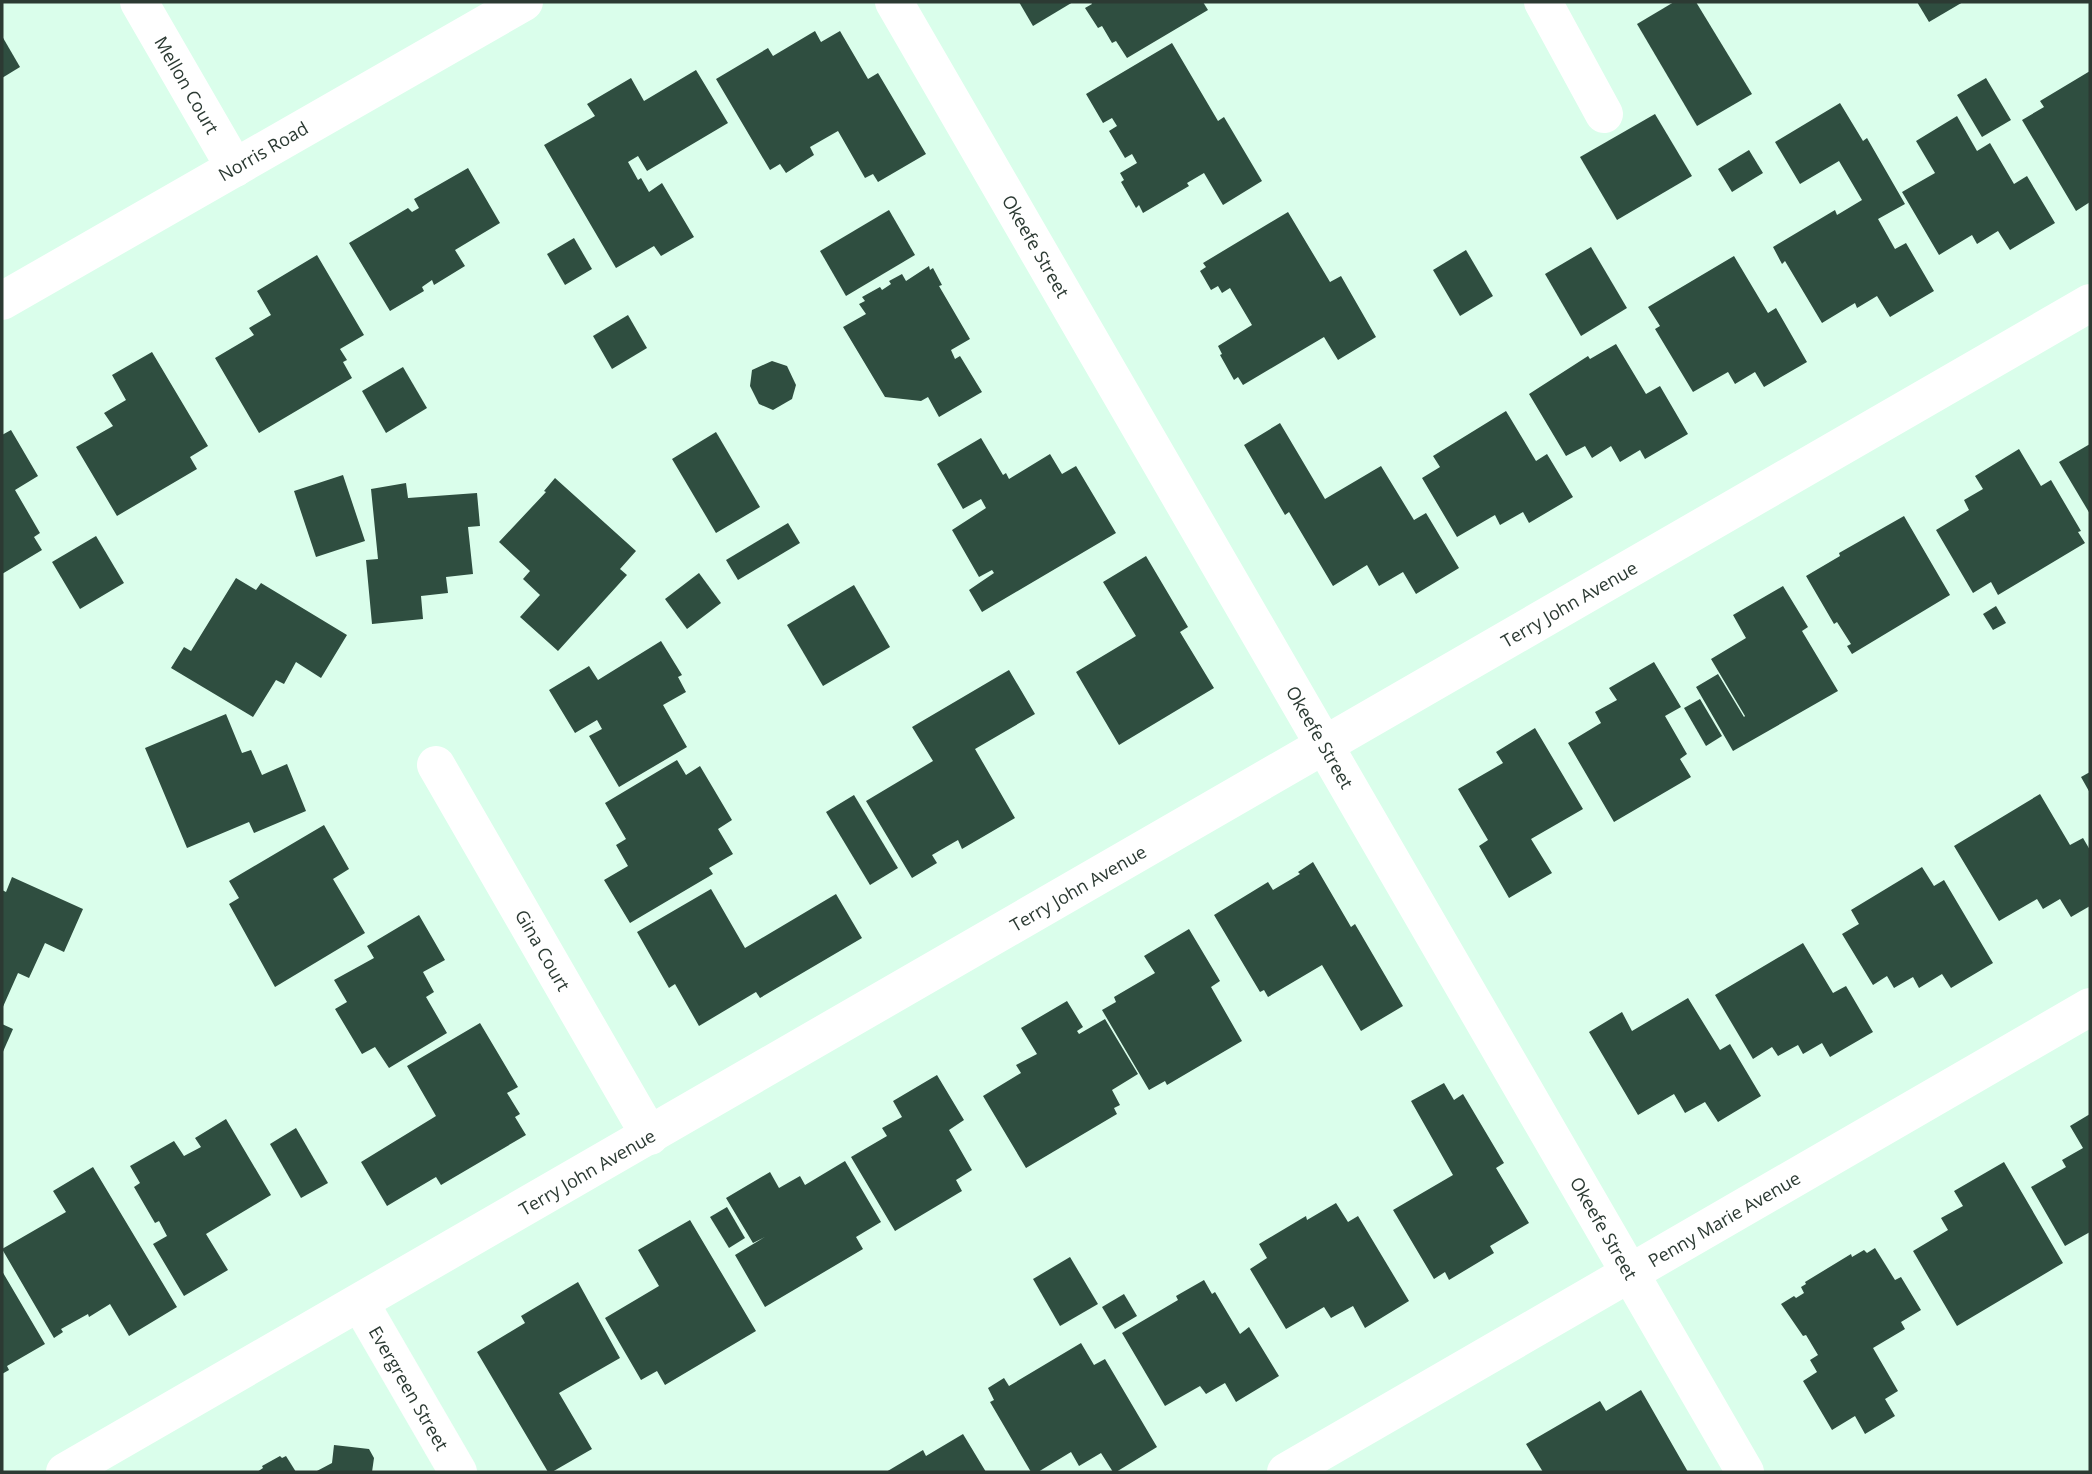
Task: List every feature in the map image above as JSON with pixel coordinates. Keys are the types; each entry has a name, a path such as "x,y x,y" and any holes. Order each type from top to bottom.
{"street":[{"name":"Mellon Court","path":"139,2 234,168"},
{"name":"Norris Road","path":"2,301 524,2"},
{"name":"Okeefe Street","path":"894,2 1745,1472"},
{"path":"1543,2 1604,114"},
{"name":"Terry John Avenue","path":"65,1472 2090,303"},
{"name":"Gina Court","path":"436,765 650,1136"},
{"name":"Penny Marie Avenue","path":"1286,1472 2090,1007"},
{"name":"Evergreen Street","path":"360,1303 458,1472"}],"building":[{"path":"1019,2 1073,2 1033,26"},
{"path":"1091,2 1203,2 1208,10 1127,58 1116,41 1112,43 1102,26 1098,28 1085,8 1092,4"},
{"path":"1674,2 1696,2 1752,94 1697,126 1637,24"},
{"path":"1917,2 1963,2 1929,22"},
{"path":"815,31 821,42 840,31 868,79 878,73 926,154 878,182 873,174 865,178 838,131 810,147 814,155 786,173 780,164 770,170 716,79 768,48 773,56"},
{"path":"2,36 20,67 2,78"},
{"path":"1172,43 1218,121 1224,117 1262,181 1223,205 1204,173 1187,183 1189,186 1143,213 1139,205 1136,208 1121,182 1124,180 1120,173 1137,163 1132,154 1125,158 1109,131 1117,126 1112,118 1103,123 1086,94"},
{"path":"696,70 728,123 647,171 638,156 628,162 638,180 641,178 649,192 662,183 694,237 661,256 654,246 616,268 544,145 595,116 587,104 631,78 644,101"},
{"path":"2090,71 2090,202 2076,211 2022,120 2044,107 2040,101"},
{"path":"1986,78 2011,120 1982,137 1957,95"},
{"path":"1840,103 1863,141 1867,138 1905,204 1878,219 1895,249 1906,243 1934,291 1890,317 1877,296 1857,308 1855,303 1822,323 1785,261 1782,264 1773,247 1835,210 1837,215 1862,200 1839,161 1800,184 1775,142"},
{"path":"1655,114 1692,176 1617,220 1580,157"},
{"path":"1957,116 1977,151 1990,143 2014,184 2027,176 2055,223 2010,250 1998,231 1977,244 1972,235 1939,255 1902,192 1935,173 1916,141"},
{"path":"1749,150 1763,173 1732,192 1718,169"},
{"path":"468,168 500,223 455,250 465,266 434,285 432,280 422,287 424,291 390,311 349,243 408,208 412,212 419,208 414,199"},
{"path":"889,210 915,255 846,296 820,251"},
{"path":"1288,212 1330,282 1341,276 1376,337 1338,360 1324,337 1243,385 1238,377 1234,380 1218,346 1252,325 1230,288 1222,293 1218,286 1211,290 1200,271 1206,267 1203,263"},
{"path":"574,238 592,269 565,285 547,254"},
{"path":"1591,247 1627,308 1581,336 1545,274"},
{"path":"1466,250 1493,296 1460,316 1433,270"},
{"path":"317,255 364,335 340,349 347,360 343,362 352,378 259,433 215,358 254,335 249,328 271,315 257,291"},
{"path":"1734,256 1768,313 1776,308 1807,362 1764,387 1755,372 1735,384 1728,372 1693,392 1655,329 1660,326 1648,307"},
{"path":"929,266 930,270 933,268 942,285 939,286 970,339 951,350 955,359 960,356 982,392 939,417 928,397 921,401 885,397 843,327 866,314 859,304 865,301 862,297 880,287 882,290 891,284 889,281 902,274 906,281"},
{"path":"628,315 647,348 612,369 593,336"},
{"path":"1616,344 1646,394 1660,386 1688,434 1645,459 1640,450 1620,462 1611,446 1592,458 1585,446 1566,456 1529,394 1588,356 1590,359"},
{"path":"152,352 208,446 190,457 197,469 117,516 76,447 113,426 104,413 126,400 112,375"},
{"path":"772,361 787,366 796,385 792,399 773,410 759,404 750,386 752,370"},
{"path":"403,367 427,408 386,433 362,391"},
{"path":"1506,411 1536,461 1547,454 1573,497 1529,523 1523,512 1500,525 1495,515 1457,537 1422,478 1440,467 1433,456"},
{"path":"1280,423 1325,499 1381,466 1414,520 1426,513 1459,568 1416,594 1403,572 1379,586 1367,565 1333,586 1289,512 1285,515 1244,445"},
{"path":"11,430 38,476 15,490 40,533 34,537 42,550 2,574 2,435"},
{"path":"716,432 760,507 716,533 672,459"},
{"path":"981,438 1003,475 1006,473 1009,479 1050,454 1062,474 1076,466 1116,533 982,612 969,590 994,573 992,570 979,577 952,530 986,508 981,499 963,509 937,464"},
{"path":"2090,444 2090,514 2059,462"},
{"path":"2019,449 2041,486 2051,480 2081,531 2078,532 2085,543 1998,595 1991,582 1973,593 1936,530 1969,510 1964,500 1983,489 1975,476"},
{"path":"343,475 365,541 316,557 294,491"},
{"path":"555,478 636,551 620,569 627,575 558,651 520,617 540,595 523,579 530,571 499,542 546,492 544,491"},
{"path":"406,483 408,498 477,493 480,526 468,527 473,574 446,577 448,593 421,596 423,619 372,624 366,560 378,559 371,489"},
{"path":"1904,516 1950,595 1852,654 1847,646 1851,644 1837,622 1834,624 1806,576 1840,556 1839,553"},
{"path":"788,523 800,543 738,580 726,560"},
{"path":"96,536 124,583 80,609 52,562"},
{"path":"1146,556 1188,627 1180,632 1214,688 1119,745 1076,672 1136,636 1103,582"},
{"path":"699,573 721,603 687,629 665,599"},
{"path":"236,578 256,590 261,583 347,635 321,678 296,662 284,684 276,680 253,717 171,668 184,647 191,651"},
{"path":"854,585 890,647 823,686 787,625"},
{"path":"1783,586 1808,627 1802,631 1838,691 1733,751 1696,687 1718,674 1745,716 1711,659 1746,638 1733,615"},
{"path":"1996,606 2006,623 1993,630 1983,614"},
{"path":"661,641 682,675 678,677 686,692 663,705 687,747 619,787 589,736 602,729 597,720 575,733 549,690 589,666 598,680"},
{"path":"1654,662 1681,707 1665,716 1687,754 1680,759 1691,777 1614,822 1568,743 1601,723 1595,712 1617,700 1609,688"},
{"path":"1009,670 1035,714 975,749 1015,818 962,849 958,840 932,855 937,863 912,878 866,801 933,761 912,727"},
{"path":"1700,699 1722,736 1706,746 1684,708"},
{"path":"226,714 242,753 251,750 262,775 287,764 306,811 254,833 249,822 187,848 145,748"},
{"path":"1535,728 1583,809 1531,839 1552,873 1509,898 1479,846 1488,840 1458,789 1503,763 1496,752"},
{"path":"677,760 686,775 700,766 732,820 718,829 733,854 709,868 713,874 630,923 604,880 628,866 616,845 626,839 605,803"},
{"path":"2090,772 2090,793 2081,777"},
{"path":"2040,794 2070,845 2083,838 2090,850 2090,906 2071,917 2060,899 2043,909 2037,899 1999,921 1954,846"},
{"path":"854,795 898,868 870,885 826,812"},
{"path":"324,825 349,869 333,879 365,933 275,987 229,904 239,898 229,881"},
{"path":"1313,862 1351,927 1355,924 1403,1006 1361,1031 1322,965 1268,997 1264,990 1260,992 1214,915 1268,882 1273,890 1300,874 1298,872"},
{"path":"1922,867 1934,886 1944,880 1993,963 1951,988 1942,974 1919,988 1913,977 1894,988 1887,976 1873,985 1842,934 1859,924 1851,910"},
{"path":"12,877 83,909 64,952 45,943 29,978 18,973 2,1009 2,890 6,892"},
{"path":"711,889 745,948 836,894 862,938 760,998 756,992 699,1026 675,984 669,988 637,932"},
{"path":"419,915 445,960 423,972 434,992 426,997 447,1033 389,1068 375,1047 362,1054 335,1009 347,1002 334,980 374,958 367,946"},
{"path":"1189,929 1220,981 1211,987 1242,1041 1167,1085 1165,1081 1149,1090 1102,1010 1116,1002 1114,997 1155,973 1144,956"},
{"path":"1803,943 1833,993 1846,986 1873,1032 1830,1057 1822,1043 1803,1054 1798,1045 1778,1056 1772,1047 1753,1059 1715,995"},
{"path":"1688,998 1720,1050 1730,1044 1761,1096 1718,1122 1705,1102 1685,1113 1674,1094 1638,1115 1589,1032 1622,1012 1632,1031"},
{"path":"1067,1001 1083,1027 1077,1031 1079,1034 1105,1019 1138,1074 1112,1090 1120,1105 1114,1108 1117,1114 1026,1168 983,1096 1021,1073 1016,1065 1037,1054 1021,1028"},
{"path":"480,1023 518,1087 507,1093 520,1114 515,1117 526,1135 441,1185 436,1177 387,1206 361,1162 436,1116 407,1066"},
{"path":"2,1024 13,1029 2,1054"},
{"path":"937,1075 964,1120 949,1130 972,1170 956,1180 962,1191 895,1231 851,1157 887,1136 882,1128 902,1117 893,1101"},
{"path":"1444,1083 1454,1100 1463,1094 1504,1163 1496,1168 1529,1223 1490,1246 1494,1253 1449,1280 1445,1272 1434,1279 1393,1210 1453,1175 1411,1101"},
{"path":"2090,1114 2090,1232 2065,1246 2031,1187 2066,1167 2062,1160 2083,1148 2070,1126"},
{"path":"226,1119 271,1195 206,1234 228,1270 184,1296 153,1244 167,1236 159,1221 155,1223 134,1187 140,1183 130,1166 174,1141 184,1156 201,1147 195,1138"},
{"path":"296,1128 328,1183 301,1198 270,1144"},
{"path":"845,1161 881,1222 856,1237 863,1249 765,1307 735,1255 765,1237 753,1243 726,1198 770,1172 779,1188 800,1176 805,1185"},
{"path":"2004,1162 2063,1263 1957,1326 1913,1251 1948,1230 1941,1218 1963,1206 1954,1191"},
{"path":"93,1167 177,1307 129,1336 110,1304 61,1329 63,1332 54,1338 2,1249 66,1212 53,1191"},
{"path":"1336,1203 1348,1222 1358,1216 1409,1301 1365,1328 1353,1306 1331,1318 1324,1307 1286,1329 1250,1269 1267,1258 1259,1244 1306,1216 1307,1220"},
{"path":"727,1207 745,1238 729,1248 710,1217"},
{"path":"690,1220 756,1331 665,1385 657,1371 641,1380 605,1318 659,1286 638,1250"},
{"path":"1875,1248 1895,1280 1901,1277 1921,1310 1901,1322 1905,1329 1873,1348 1898,1391 1885,1399 1895,1416 1865,1434 1855,1416 1832,1430 1803,1381 1817,1372 1810,1360 1818,1355 1781,1304 1804,1293 1801,1287 1805,1282 1851,1254 1852,1257 1864,1250 1867,1253"},
{"path":"1070,1257 1098,1304 1060,1326 1033,1279"},
{"path":"2,1271 45,1344 7,1366 9,1370 2,1374"},
{"path":"1204,1280 1212,1294 1215,1292 1240,1334 1249,1327 1279,1376 1236,1402 1225,1383 1206,1394 1200,1386 1165,1406 1122,1333 1178,1300 1176,1296"},
{"path":"578,1282 620,1358 559,1393 592,1449 548,1472 477,1352 525,1323 521,1316"},
{"path":"1124,1294 1137,1316 1115,1329 1102,1307"},
{"path":"1081,1343 1094,1365 1105,1359 1157,1447 1116,1472 1113,1472 1101,1453 1079,1466 1071,1452 1038,1472 1031,1472 990,1402 994,1400 988,1388 1004,1378 1009,1386"},
{"path":"1641,1390 1688,1472 1543,1472 1526,1444 1600,1401 1606,1411"},
{"path":"963,1434 986,1472 886,1472 923,1450 926,1456"},
{"path":"334,1445 369,1449 374,1458 372,1472 315,1472 332,1463"},
{"path":"280,1456 286,1456 296,1472 257,1472 262,1466"}]}
